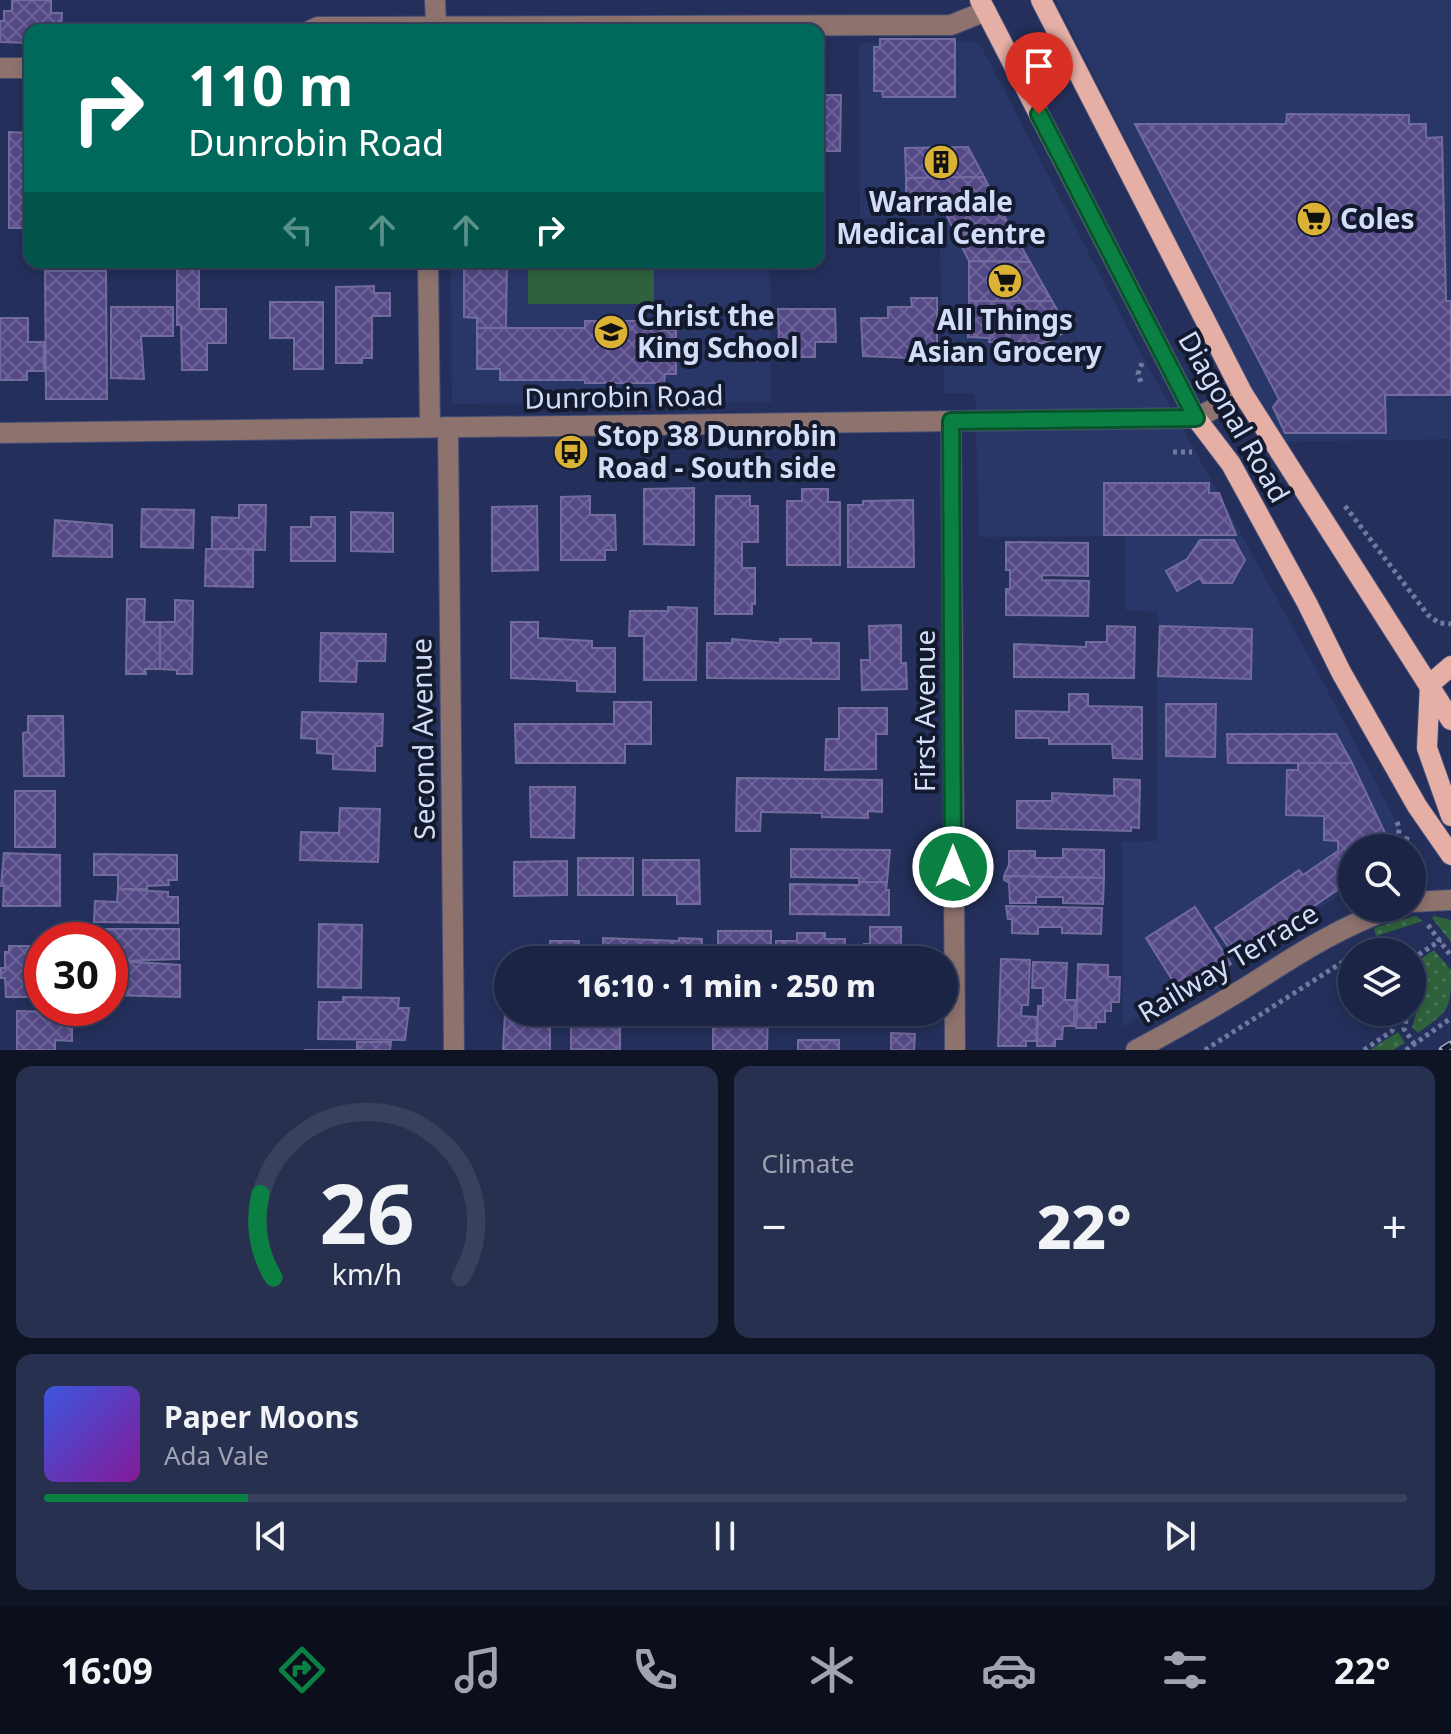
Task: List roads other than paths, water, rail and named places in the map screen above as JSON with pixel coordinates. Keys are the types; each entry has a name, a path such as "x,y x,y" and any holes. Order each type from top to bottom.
{"main road":[{"name":"Diagonal Road","path":"1041,0 1243,394 1451,720"},
{"name":"Diagonal Road","path":"983,6 1196,418 1231,464 1341,672 1417,806 1451,855"},
{"path":"1451,666 1430,684 1427,748 1451,816"}],"street":[{"path":"430,24 435,0"},
{"path":"824,25 951,25 983,6"},
{"path":"0,68 24,68"},
{"name":"Second Avenue","path":"428,268 439,427 454,1050"},
{"name":"Dunrobin Road","path":"0,433 1196,418 1243,394"},
{"name":"First Avenue","path":"951,421 955,1050"},
{"path":"1426,906 1451,900"},
{"name":"Railway Terrace","path":"1136,1050 1355,922"}],"railway":[{"path":"1443,1050 1451,1045"}],"place":[{"name":"Warradale Medical Centre","path":"941,162"},
{"name":"Coles","path":"1314,219"},
{"name":"All Things Asian Grocery","path":"1005,281"},
{"name":"Christ the King School","path":"611,332"},
{"name":"Stop 38 Dunrobin Road - South side","path":"571,452"}]}
